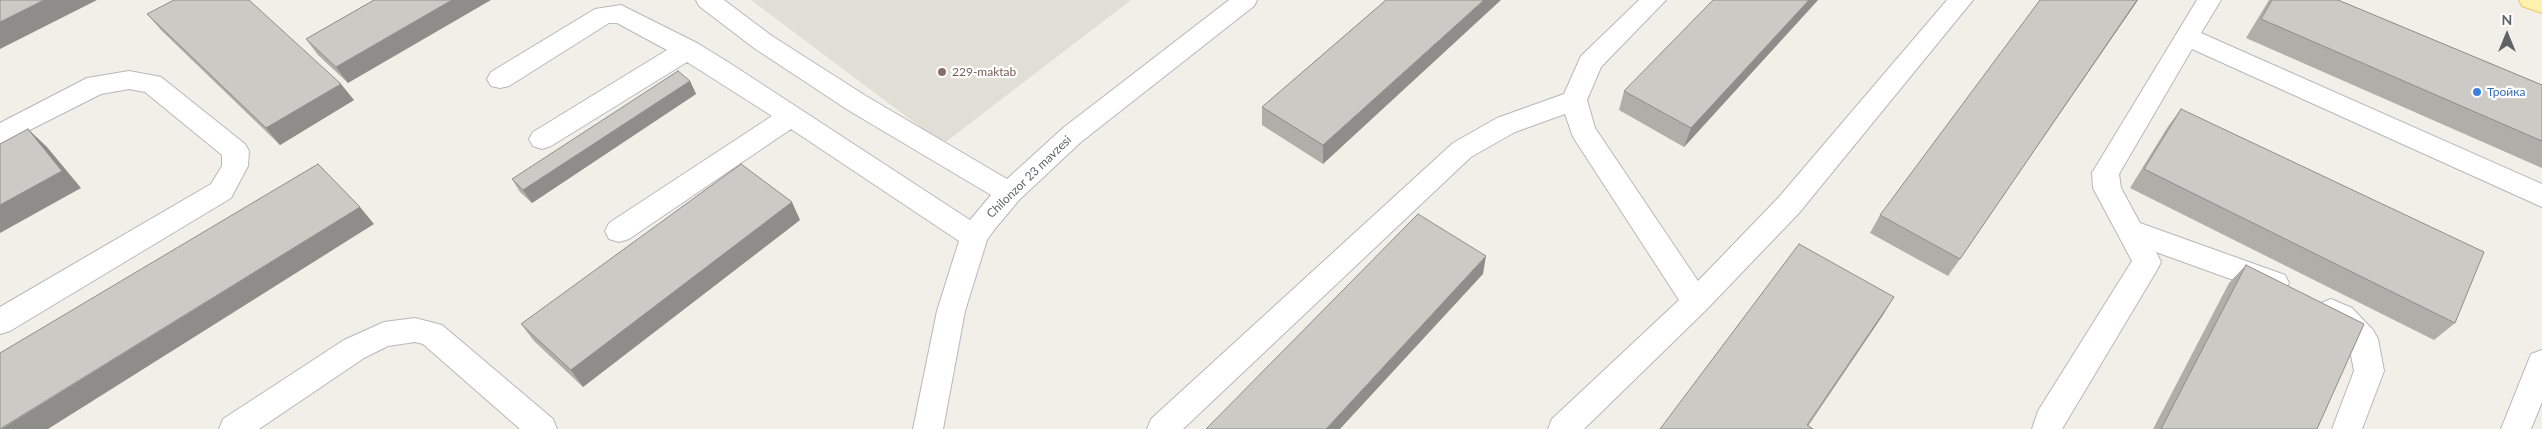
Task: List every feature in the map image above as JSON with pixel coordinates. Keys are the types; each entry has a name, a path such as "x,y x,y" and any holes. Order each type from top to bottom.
{"main road":[{"path":"2531,0 2542,5"}],"street":[{"path":"708,0 763,42 857,103 1010,193"},
{"name":"Chilonzor 23 mavzesi","path":"928,429 951,311 974,237 990,215 1010,193 1072,135 1245,0"},
{"path":"1654,0 1590,62 1574,100 1582,130 1696,302"},
{"path":"1563,429 1696,302 1789,205 1960,0"},
{"path":"2048,429 2050,421 2147,262 2107,188 2104,173 2209,0"},
{"path":"500,79 604,15 621,14 688,49 974,237"},
{"path":"2187,37 2542,196"},
{"path":"542,139 688,49"},
{"path":"0,135 96,85 129,80 152,84 236,152 235,166 221,191 0,322"},
{"path":"1162,429 1462,150 1506,124 1574,100"},
{"path":"619,231 791,116"},
{"path":"2132,232 2304,295 2342,317 2363,338 2369,372 2347,429"},
{"path":"234,429 354,349 384,334 415,330 432,334 542,429"},
{"path":"2516,429 2542,362"}],"shaded area":[{"name":"229-maktab","path":"751,0 1131,0 943,144"}],"building":[{"path":"0,0 44,0 0,22"},
{"path":"174,0 249,0 341,84 266,128 147,14"},
{"path":"374,0 452,0 336,67 306,39"},
{"path":"1386,0 1484,0 1323,145 1262,107"},
{"path":"1713,0 1809,0 1691,128 1624,91"},
{"path":"2040,0 2137,0 1960,259 1880,215"},
{"path":"2272,0 2338,0 2542,85 2542,141 2261,19"},
{"path":"678,71 690,81 523,190 512,179"},
{"path":"2181,109 2484,252 2455,323 2144,169"},
{"path":"28,129 62,171 0,205 0,144"},
{"path":"318,164 360,207 0,429 0,353"},
{"path":"741,164 792,202 571,370 521,324"},
{"path":"1418,214 1486,256 1326,429 1206,429"},
{"path":"1799,244 1894,297 1807,425 1813,429 1660,429"},
{"path":"2246,265 2364,324 2317,429 2161,429"}],"place":[{"name":"229-maktab","path":"942,72"},
{"name":"Тройка","path":"2477,92"}]}
